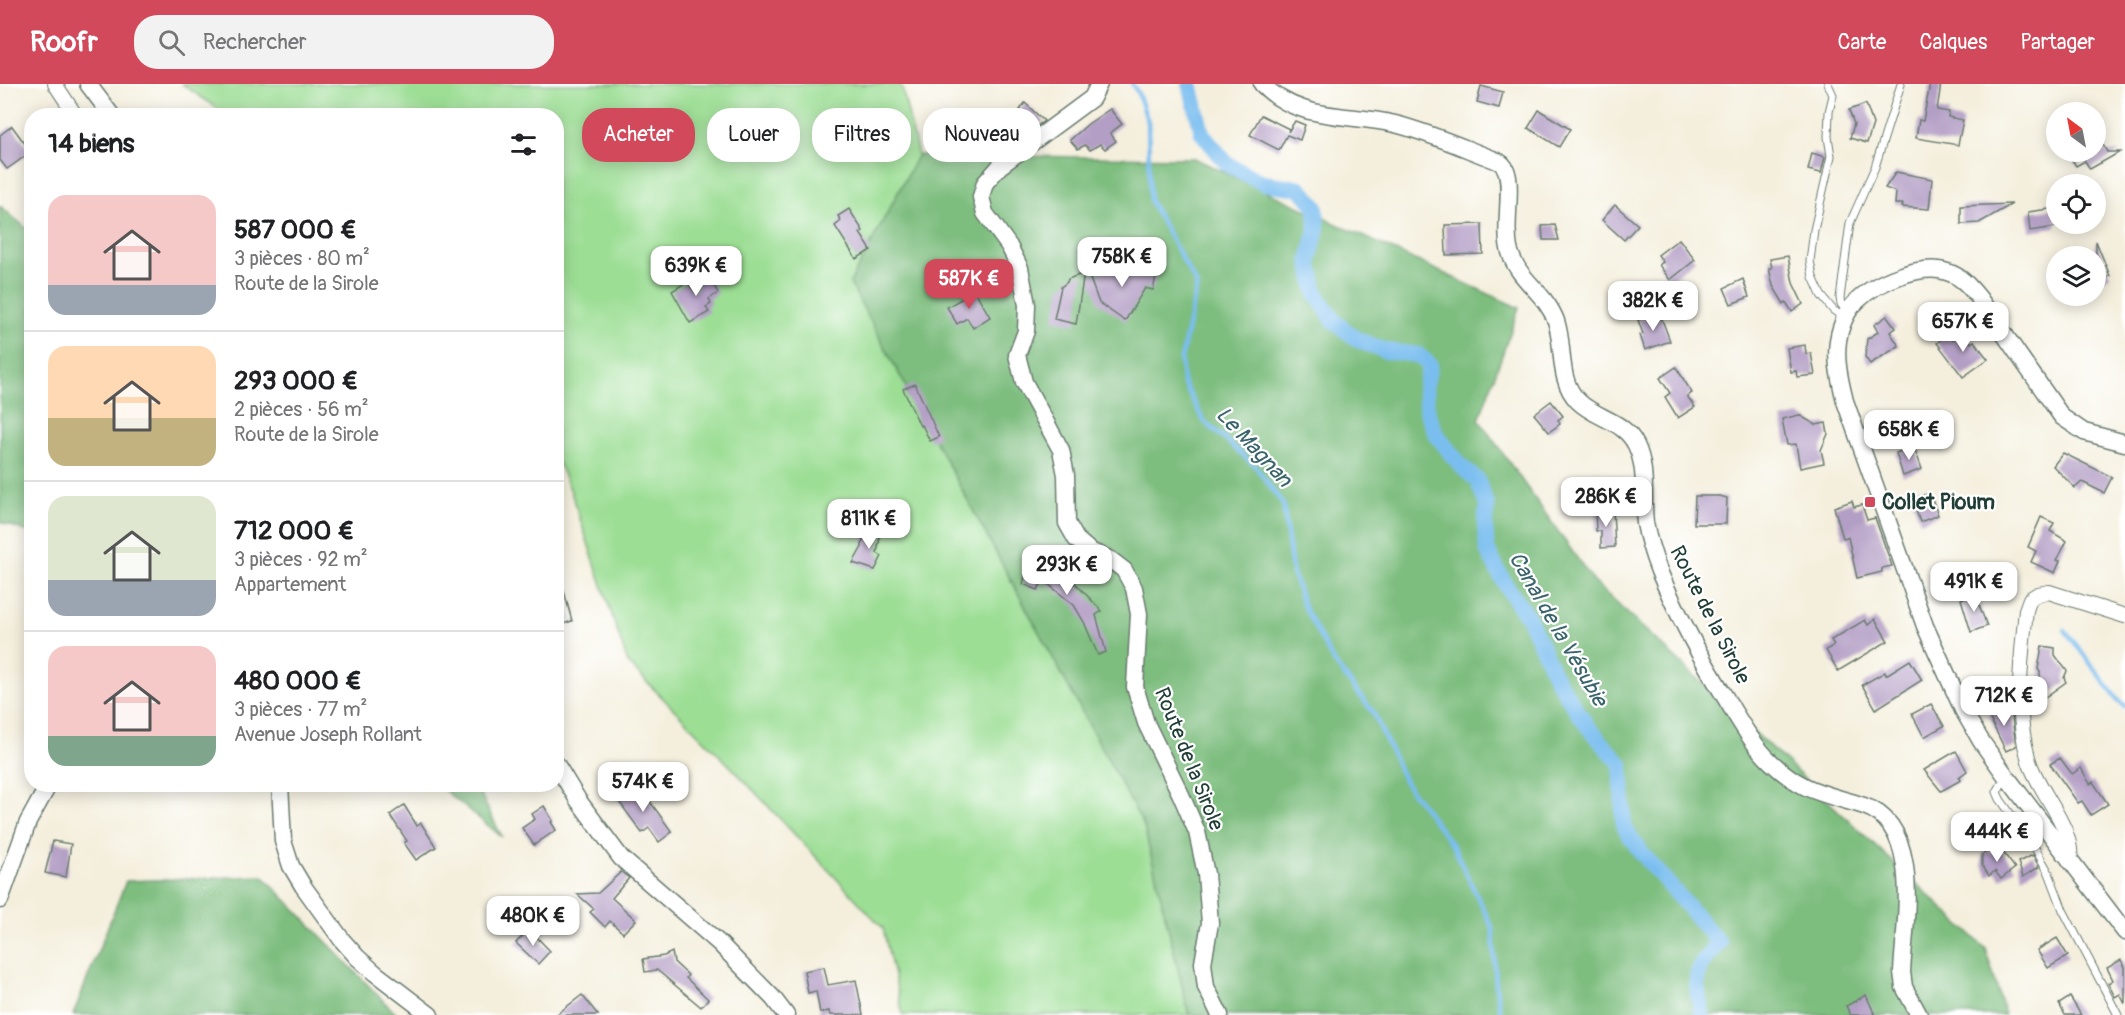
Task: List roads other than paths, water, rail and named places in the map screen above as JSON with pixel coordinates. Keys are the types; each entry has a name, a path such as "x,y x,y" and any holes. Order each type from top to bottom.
{"street":[{"path":"56,84 71,108"},
{"path":"88,84 106,108"},
{"name":"Route de la Sirole","path":"1099,84 1092,98 1000,166 985,183 981,197 985,213 1009,246 1020,268 1026,305 1026,331 1017,355 1024,382 1061,450 1066,474 1067,523 1076,539 1090,550 1112,560 1124,570 1134,588 1139,614 1135,687 1146,723 1197,832 1206,874 1210,923 1203,963 1206,987 1220,1015"},
{"name":"Route de la Sirole","path":"1262,84 1283,102 1296,108 1324,115 1374,120 1397,125 1490,158 1505,166 1510,187 1506,218 1510,254 1524,278 1544,298 1556,320 1561,342 1563,371 1571,392 1578,401 1624,429 1635,443 1641,458 1645,521 1651,550 1677,610 1710,672 1752,740 1773,764 1792,780 1811,791 1875,811 1887,822 1897,837 1904,859 1907,883 1902,972 1904,987 1918,1015"},
{"path":"2125,443 2084,432 2062,417 1979,298 1964,281 1949,272 1924,270 1895,278 1865,294 1846,316 1839,337 1837,368 1850,413 1925,626 1963,710 2006,776 2125,932"},
{"path":"2070,862 2071,854 2066,833 2030,762 2020,713 2019,681 2026,610 2030,599 2038,594 2049,592 2125,616"},
{"path":"564,777 621,858 719,943 773,998 786,1015"},
{"path":"0,900 28,822 45,792"},
{"path":"281,792 284,841 291,866 303,886 357,957 383,980 430,1015"}],"lane":[{"path":"1828,84 1833,95 1829,112 1828,137 1831,156 1814,230 1810,261 1813,277 1821,296 1833,310 1846,316"},
{"path":"1846,316 1840,298 1850,223 1875,167 1901,84"},
{"path":"2006,776 1997,792 2000,799 2035,848 2049,873 2063,910 2118,1015"}],"waterway":[{"name":"Le Magnan","path":"1132,84 1138,93 1148,122 1150,201 1197,285 1181,359 1183,382 1204,421 1255,466 1283,504 1292,570 1303,605 1333,661 1373,712 1406,784 1453,846 1493,929 1496,988 1501,1015"},
{"name":"Canal de la Vésubie","path":"1190,84 1202,133 1227,164 1263,183 1300,188 1316,207 1317,228 1309,261 1316,293 1334,321 1356,339 1386,351 1418,355 1430,365 1425,388 1427,412 1436,434 1460,465 1477,480 1487,505 1485,526 1487,550 1505,584 1529,619 1557,680 1588,727 1621,764 1624,827 1640,851 1719,943 1704,961 1697,976 1702,1015"},
{"path":"2065,630 2117,699 2125,706"}],"place":[{"name":"Collet Pioum","path":"1870,502"}]}
